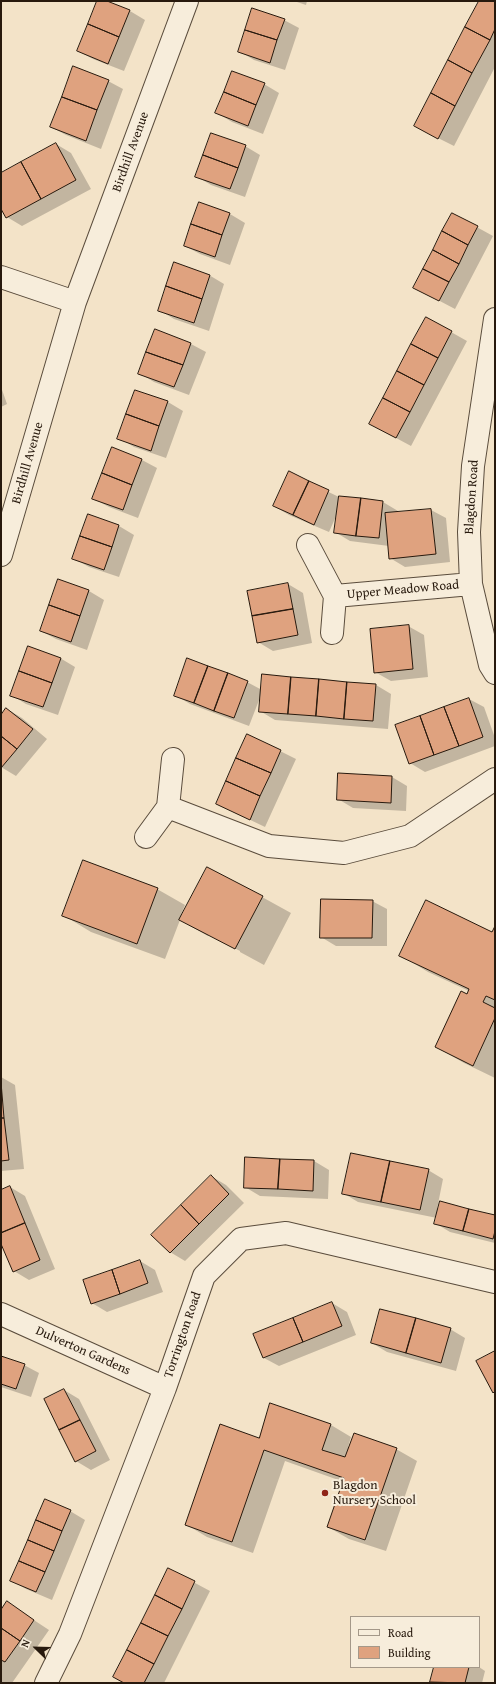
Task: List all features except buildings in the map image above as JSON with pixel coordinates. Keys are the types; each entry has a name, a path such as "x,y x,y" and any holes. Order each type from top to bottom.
{"street":[{"name":"Birdhill Avenue","path":"1,555 75,302 186,1"},
{"path":"1,277 75,302"},
{"name":"Blagdon Road","path":"495,318 473,466 469,532 471,584 490,665 495,673"},
{"name":"Upper Meadow Road","path":"308,545 335,596 332,633"},
{"name":"Upper Meadow Road","path":"335,596 471,584"},
{"path":"146,837 168,807 173,759"},
{"path":"168,807 268,846 344,853 410,836 495,779"},
{"name":"Torrington Road","path":"46,1683 70,1634 165,1388 204,1276 241,1239 286,1233 495,1282"},
{"name":"Dulverton Gardens","path":"1,1314 165,1388"}],"place":[{"name":"Blagdon Nursery School","path":"325,1493"}]}
